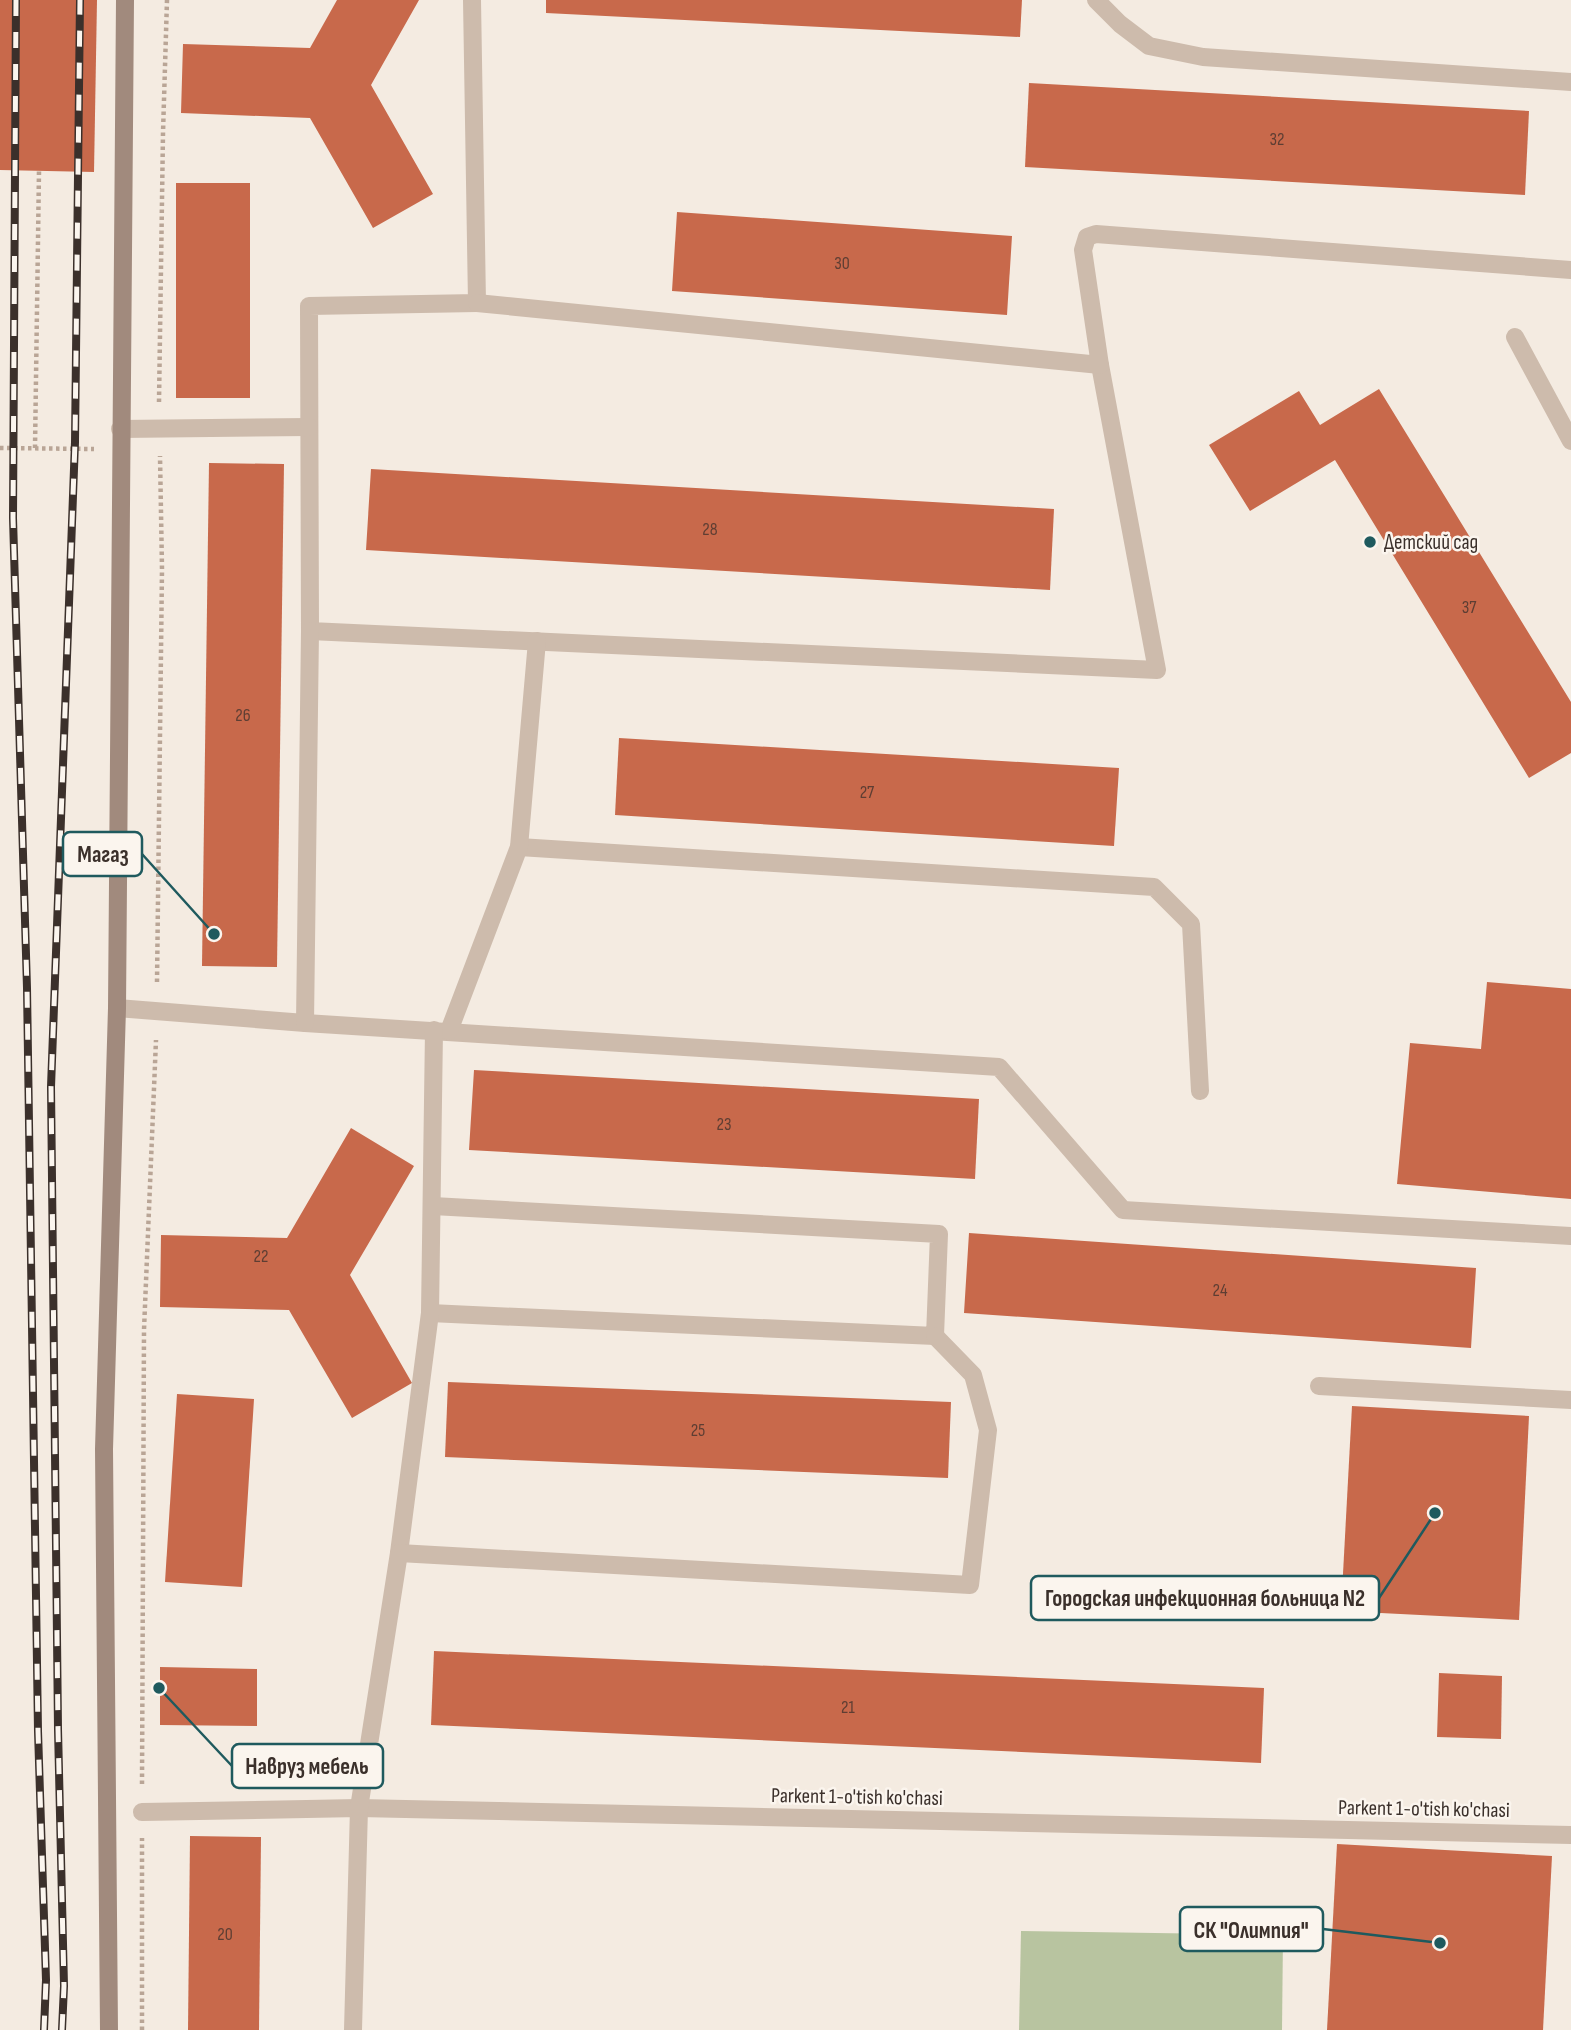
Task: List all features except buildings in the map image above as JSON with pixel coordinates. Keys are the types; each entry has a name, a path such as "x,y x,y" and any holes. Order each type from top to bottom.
{"street":[{"path":"109,2030 104,1449 117,1008 125,0"}],"lane":[{"path":"472,0 477,303"},
{"path":"1096,0 1120,24 1149,46 1203,57 1571,82"},
{"path":"310,631 1157,670 1100,365 1083,250 1087,237 1096,234 1571,270"},
{"path":"305,1023 310,631 309,306 477,303 1100,365"},
{"path":"1515,337 1571,441"},
{"path":"120,429 309,427"},
{"path":"352,2030 359,1808 399,1553 430,1312 441,1031 519,847 537,641"},
{"path":"519,847 1154,887 1191,924 1199,1091"},
{"path":"117,1008 305,1023 999,1067 1123,1210 1571,1236"},
{"path":"433,1206 939,1234 935,1336"},
{"path":"399,1553 970,1584 988,1430 973,1375 935,1336 430,1312"},
{"path":"1318,1386 1571,1400"},
{"name":"Parkent 1-o'tish ko'chasi","path":"142,1812 359,1808 1571,1835"}],"path":[{"path":"142,2030 144,1330 157,1012 162,569 159,429 167,0"},
{"path":"35,448 39,171"},
{"path":"0,448 106,449"}],"green space":[{"path":"1021,1931 1283,1935 1282,2030 1019,2030"}],"railway":[{"path":"16,0 13,518 27,988 38,1731 46,1980 44,2030"},
{"path":"62,2030 64,1986 58,1729 51,1087 75,442 80,0"}],"place":[{"name":"Детский сад","path":"1370,542"},
{"name":"Магаз","path":"214,934"},
{"name":"Городская инфекционная больница N2","path":"1435,1513"},
{"name":"Навруз мебель","path":"159,1688"},
{"name":"СК \"Олимпия\"","path":"1440,1943"}]}
